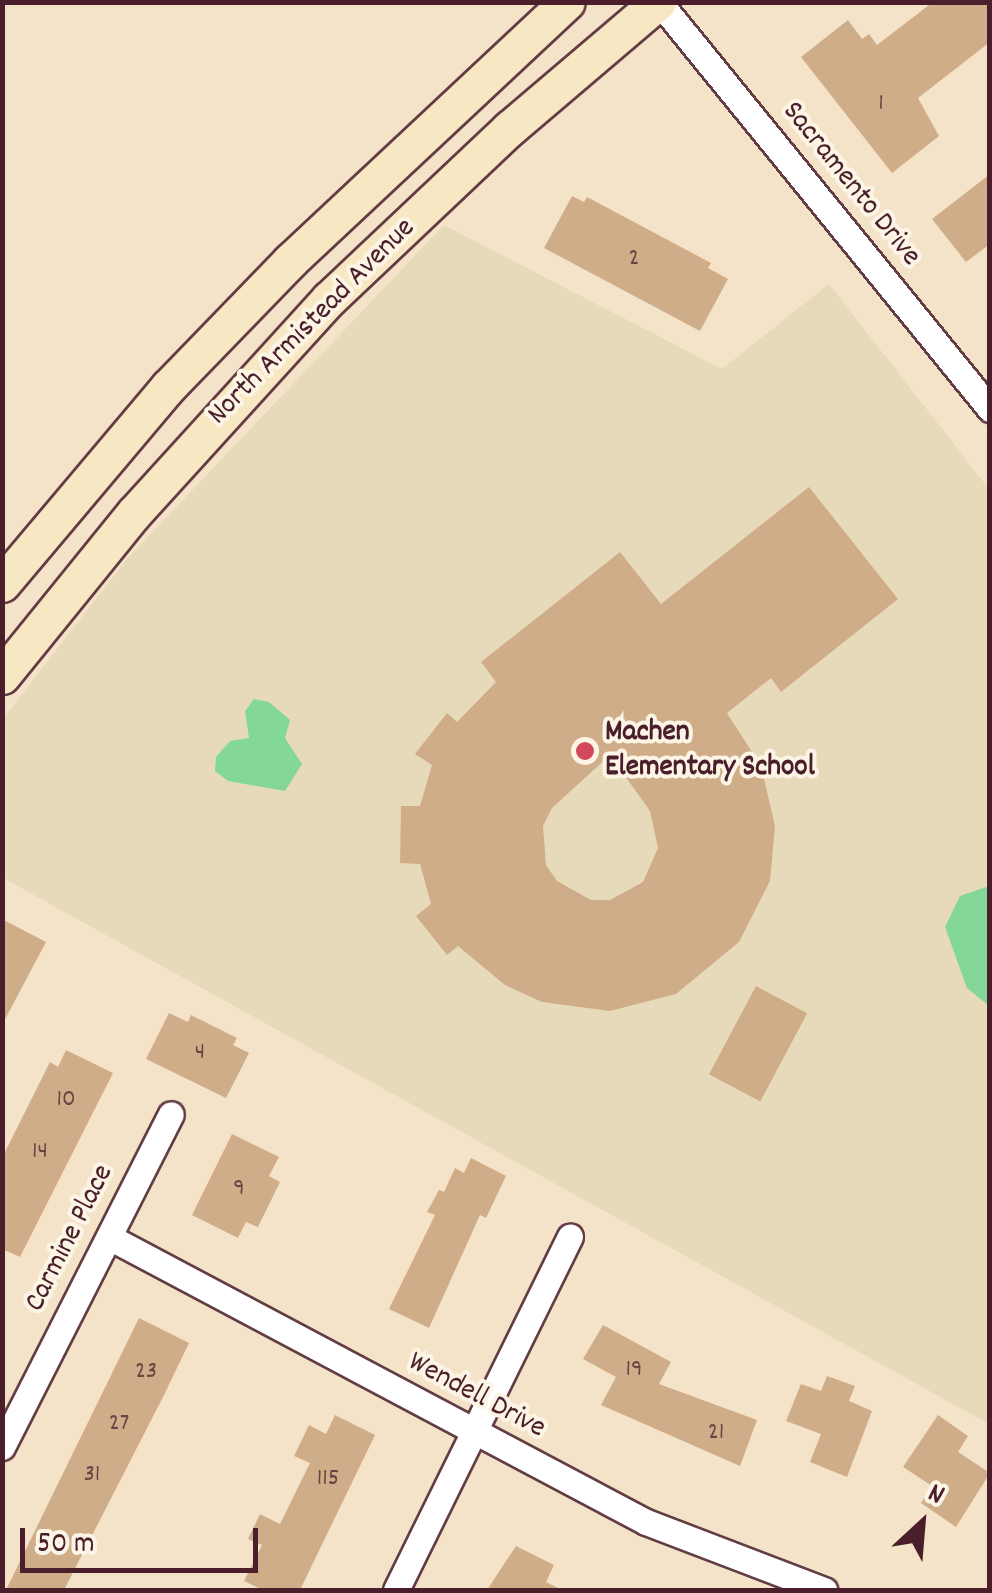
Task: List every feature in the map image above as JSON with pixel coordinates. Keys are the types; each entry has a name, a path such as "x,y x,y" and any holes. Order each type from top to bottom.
{"main road":[{"name":"North Armistead Avenue","path":"2,584 156,400 263,289 567,2"},
{"name":"North Armistead Avenue","path":"2,676 135,512 330,299 510,128 658,2"}],"street":[{"name":"Sacramento Drive","path":"658,2 990,409"},
{"name":"Carmine Place","path":"2,1447 171,1114"},
{"name":"Wendell Drive","path":"108,1237 646,1522 824,1590"},
{"path":"396,1590 570,1238"}],"shaded area":[{"path":"444,225 722,369 829,284 989,489 989,1424 3,878 2,720 126,560"}],"green space":[{"path":"254,699 269,702 290,720 285,738 302,764 285,791 228,781 215,771 216,757 230,741 249,738 245,711"},
{"path":"990,886 989,1006 967,988 945,927 960,896"}],"building":[{"path":"933,2 990,2 990,42 918,98 939,136 892,173 801,57 848,20 862,39 869,34 877,45"},
{"path":"990,174 990,244 966,262 932,219"},
{"path":"572,196 584,202 587,197 711,263 708,268 728,279 700,331 544,248"},
{"name":"Machen Elementary School","path":"809,487 898,599 781,692 771,678 727,713 761,766 775,826 770,881 739,942 676,994 610,1011 542,1002 505,985 458,946 447,955 416,916 431,904 420,864 400,863 401,806 420,806 432,765 415,754 447,713 457,722 496,682 481,662 620,552 661,604","holes":["610,755 650,811 658,848 643,882 610,900 591,900 557,881 546,865 543,826 552,808"]},
{"path":"2,919 46,942 2,1025"},
{"path":"756,986 807,1013 760,1102 709,1074"},
{"path":"169,1013 188,1022 191,1015 237,1038 233,1045 249,1053 226,1098 146,1059"},
{"path":"66,1050 113,1073 20,1257 2,1249 2,1158 50,1062 58,1067"},
{"path":"232,1134 279,1157 269,1176 280,1182 258,1227 246,1222 238,1238 192,1215"},
{"path":"471,1158 506,1176 486,1218 480,1215 429,1328 389,1309 435,1215 427,1212 439,1190 444,1192 455,1168 464,1173"},
{"path":"139,1318 189,1343 163,1397 64,1590 6,1590"},
{"path":"603,1325 671,1362 659,1384 757,1420 740,1466 601,1405 616,1377 583,1359"},
{"path":"827,1376 855,1386 849,1401 872,1411 847,1477 810,1462 821,1434 786,1421 801,1384 821,1391"},
{"path":"335,1415 375,1435 300,1590 263,1590 244,1581 262,1545 248,1539 260,1514 280,1524 310,1463 294,1456 309,1425 326,1434"},
{"path":"938,1415 968,1436 958,1452 990,1473 956,1527 921,1503 932,1486 903,1467"},
{"path":"516,1546 554,1565 546,1582 562,1590 487,1590"}],"place":[{"name":"Machen Elementary School","path":"585,751"}]}
